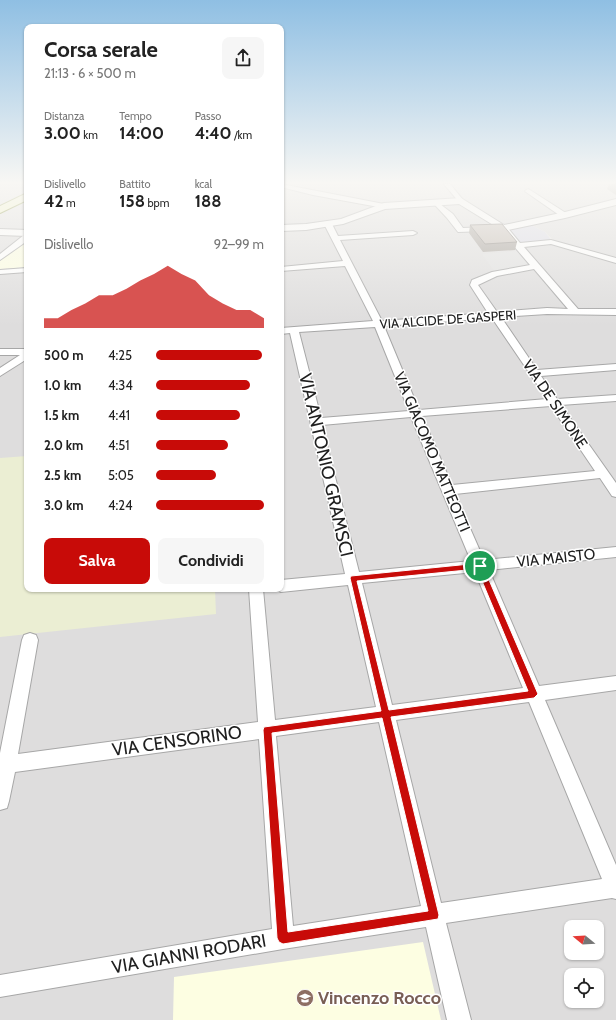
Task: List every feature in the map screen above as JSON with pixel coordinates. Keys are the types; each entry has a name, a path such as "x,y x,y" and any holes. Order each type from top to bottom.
{"street":[{"path":"0,232 24,233"},
{"name":"VIA GIACOMO MATTEOTTI","path":"332,232 379,324 415,413 616,888"},
{"path":"506,232 576,311"},
{"path":"336,238 413,233"},
{"path":"0,258 24,239"},
{"path":"519,245 551,242 616,261"},
{"path":"284,269 348,263"},
{"name":"VIA DE SIMONE","path":"536,266 496,274 474,283 615,492"},
{"path":"0,272 24,270"},
{"name":"VIA ALCIDE DE GASPERI","path":"287,330 547,311 616,312"},
{"name":"VIA ANTONIO GRAMSCI","path":"287,330 316,422 459,1020"},
{"path":"0,352 24,353"},
{"path":"0,373 24,355"},
{"path":"534,373 616,367"},
{"path":"316,422 616,398"},
{"path":"448,490 603,474"},
{"name":"VIA MAISTO","path":"284,586 616,552"},
{"path":"256,592 283,938"},
{"path":"0,801 3,764 30,640"},
{"name":"VIA CENSORINO","path":"3,764 616,684"},
{"name":"VIA GIANNI RODARI","path":"0,986 283,938 616,888"}],"shaded area":[{"path":"284,232 508,232 616,263 616,1020 0,1020 0,269 24,267 24,592 284,592"},
{"path":"504,232 544,232 554,243 519,246"},
{"path":"545,232 616,232 616,259 554,241"},
{"path":"0,235 24,236 24,241 0,261"},
{"path":"24,241 24,267 0,269 0,261"},
{"path":"518,251 530,265 495,272 482,254"},
{"path":"24,456 24,592 215,592 216,614 0,637 0,458"},
{"name":"Vincenzo Rocco","path":"423,942 441,1020 173,1020 174,977"}],"building":[{"path":"475,232 508,232 517,242 485,244"}],"place":[{"name":"Vincenzo Rocco","path":"305,998"}],"route":[{"path":"480,566 353,578 386,714 267,730 283,938 434,915 386,714 534,694 480,566"}]}
